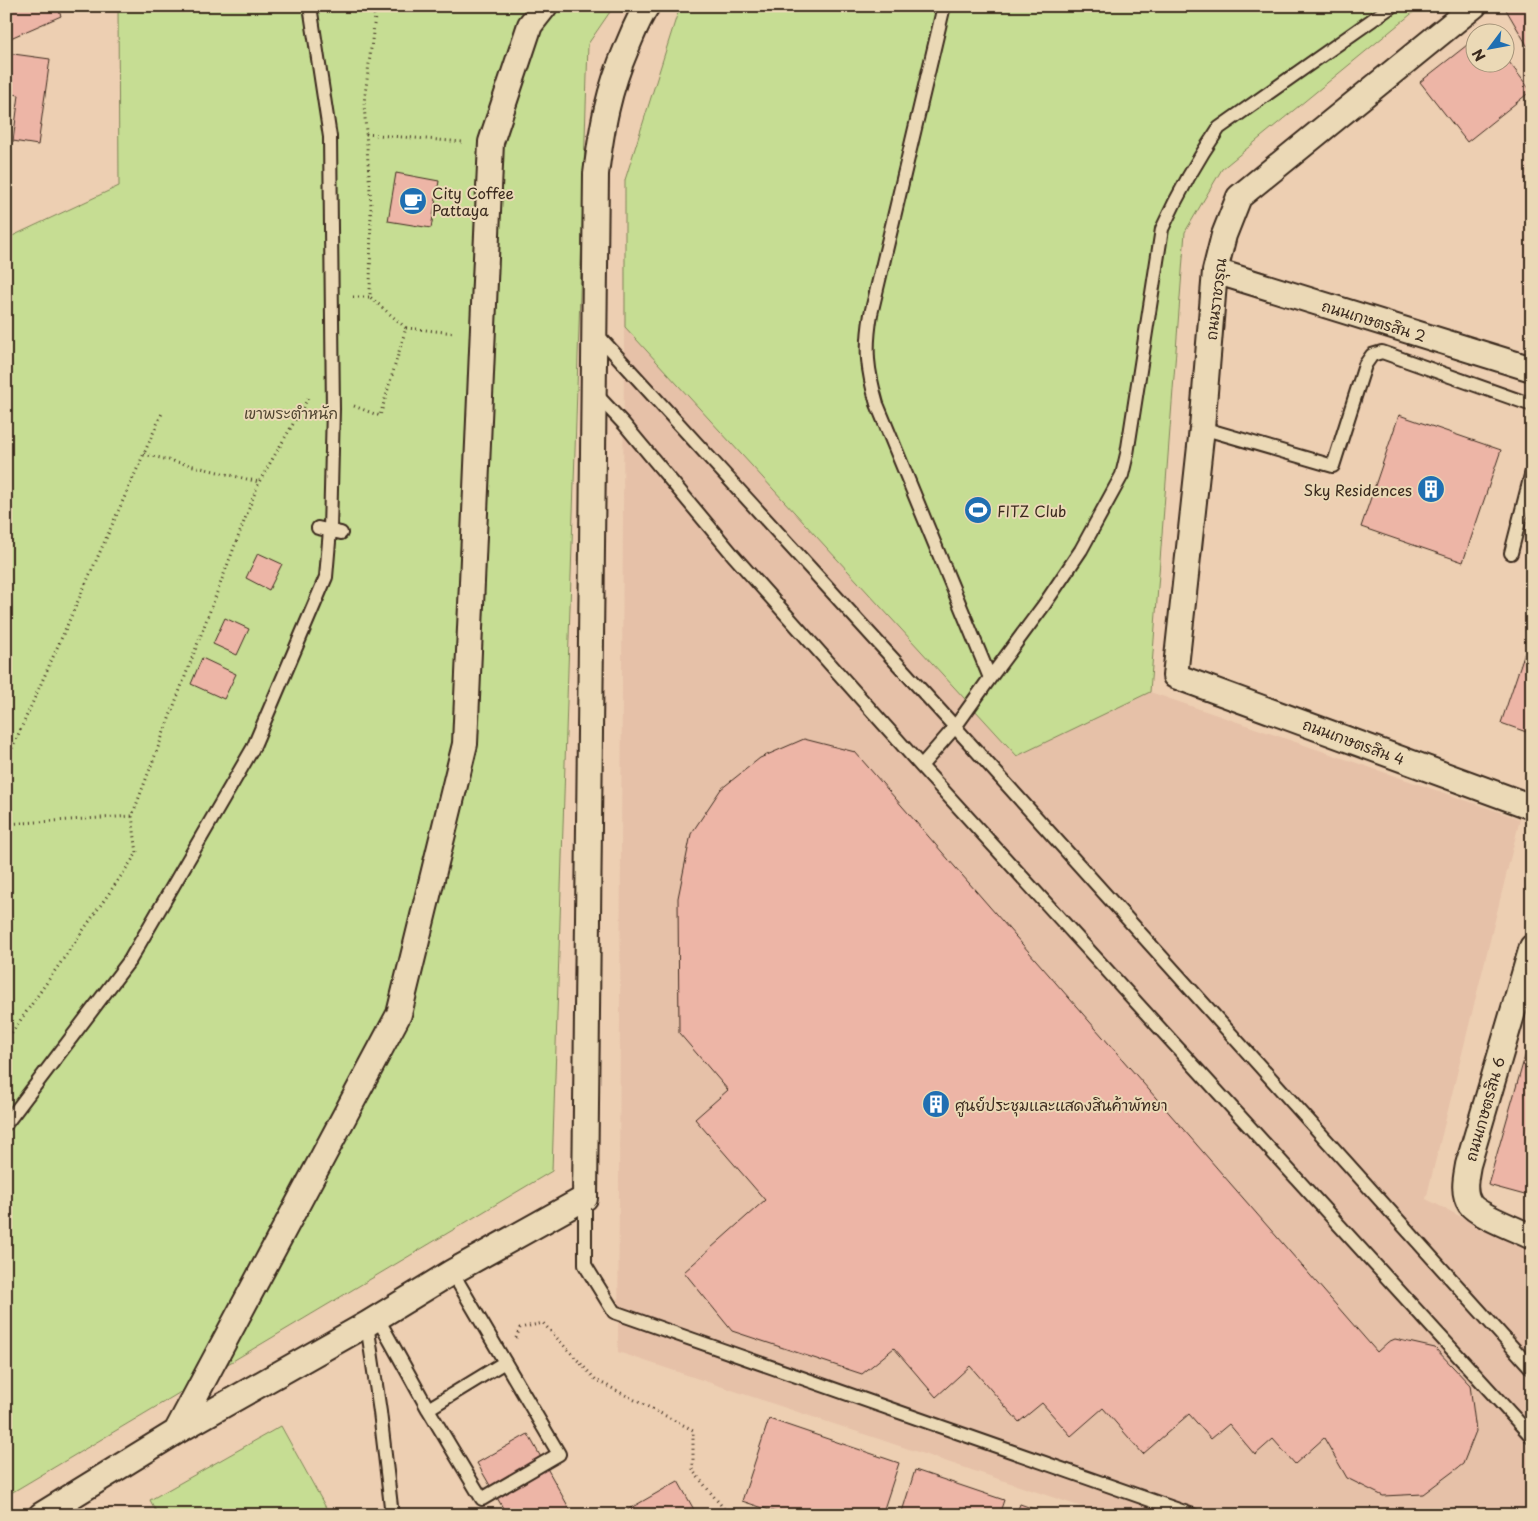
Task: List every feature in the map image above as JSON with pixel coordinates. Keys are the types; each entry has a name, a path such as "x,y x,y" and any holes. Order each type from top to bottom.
{"street":[{"path":"176,1432 399,1014 465,744 491,142 530,26 545,6"},
{"path":"41,1515 176,1432 452,1272 585,1198 592,390 596,174 610,91 638,19 648,6"},
{"name":"ถนนราชวรุณ","path":"1175,676 1202,428 1216,271 1224,235 1239,197 1474,6"},
{"name":"ถนนเกษตรสิน 2","path":"1216,271 1532,369"},
{"name":"ถนนเกษตรสิน 4","path":"1175,676 1532,807"},
{"name":"ถนนเกษตรสิน 6","path":"1532,946 1464,1184 1470,1204 1481,1213 1532,1237"}],"lane":[{"path":"6,1124 130,960 253,748 326,577 330,530 333,409 330,137 310,6"},
{"path":"944,6 871,314 866,355 877,404 990,678"},
{"path":"921,766 955,727 1044,605 1081,550 1122,475 1127,454 1162,229 1174,202 1200,155 1219,128 1392,6"},
{"path":"593,330 955,727 1532,1369"},
{"path":"1202,428 1333,466 1365,365 1372,355 1382,352 1532,405"},
{"path":"592,390 624,424 733,555 921,766 1532,1438"},
{"path":"1511,553 1532,472"},
{"path":"585,1198 585,1265 614,1312 1194,1515"},
{"path":"372,1320 482,1499 560,1454 452,1272"},
{"path":"372,1320 392,1515"},
{"path":"428,1409 505,1362"}],"path":[{"path":"371,6 375,17 364,103 371,206 370,297 406,328 482,336"},
{"path":"366,134 472,143"},
{"path":"333,409 344,402 380,416 406,328"},
{"path":"6,1041 137,853 132,816 259,482 333,357"},
{"path":"6,762 163,411"},
{"path":"144,454 259,482"},
{"path":"6,824 132,816"},
{"path":"505,1362 520,1328 543,1323 596,1380 693,1430 693,1471 729,1515"}],"shaded area":[{"path":"684,6 1421,6 1222,169 1185,232 1150,692 1520,819 1426,1199 1532,1253 1532,1515 1106,1515 618,1352 625,180 677,15"}],"green space":[{"name":"เขาพระตำหนัก","path":"118,6 614,6 588,44 552,1171 6,1496 6,239 119,186"},
{"name":"FITZ Club","path":"684,6 1421,6 1222,169 1185,232 1150,692 1017,756 625,327 625,180 677,15"},
{"path":"281,1426 330,1515 158,1515 150,1500"}],"building":[{"path":"6,6 57,6 61,16 6,40"},
{"path":"1504,6 1532,6 1532,54 1516,27 1516,22 1513,22"},
{"path":"1466,46 1466,72 1516,71 1531,91 1467,142 1420,82"},
{"path":"6,53 50,59 38,145 13,141 19,95 6,93"},
{"name":"City Coffee Pattaya","path":"396,173 439,181 431,228 388,221"},
{"name":"Sky Residences","path":"1399,415 1501,450 1463,562 1361,527"},
{"path":"258,553 282,564 269,590 246,578"},
{"path":"225,618 249,629 237,655 213,644"},
{"path":"1532,631 1532,734 1501,723"},
{"path":"202,658 236,674 224,699 191,684"},
{"name":"ศูนย์ประชุมและแสดงสินค้าพัทยา","path":"804,739 855,752 1377,1352 1388,1342 1395,1339 1435,1348 1470,1385 1476,1431 1463,1464 1423,1494 1383,1496 1347,1478 1324,1438 1295,1464 1273,1439 1255,1455 1229,1424 1211,1439 1189,1414 1143,1454 1103,1408 1071,1436 1042,1403 1019,1422 970,1366 936,1397 894,1348 862,1374 732,1331 684,1272 765,1200 695,1119 728,1090 679,1033 678,898 691,834 721,789 760,758"},
{"path":"1532,1032 1532,1197 1488,1185"},
{"path":"769,1419 899,1463 882,1515 784,1515 742,1501"},
{"path":"528,1434 573,1515 507,1515 477,1463"},
{"path":"915,1470 1004,1500 999,1515 901,1515"},
{"path":"678,1481 697,1515 619,1515 629,1509"},
{"path":"1020,1504 1051,1515 1016,1515"}],"place":[{"name":"City Coffee Pattaya","path":"413,201"},
{"name":"Sky Residences","path":"1431,489"},
{"name":"FITZ Club","path":"978,510"},
{"name":"ศูนย์ประชุมและแสดงสินค้าพัทยา","path":"936,1104"}]}
